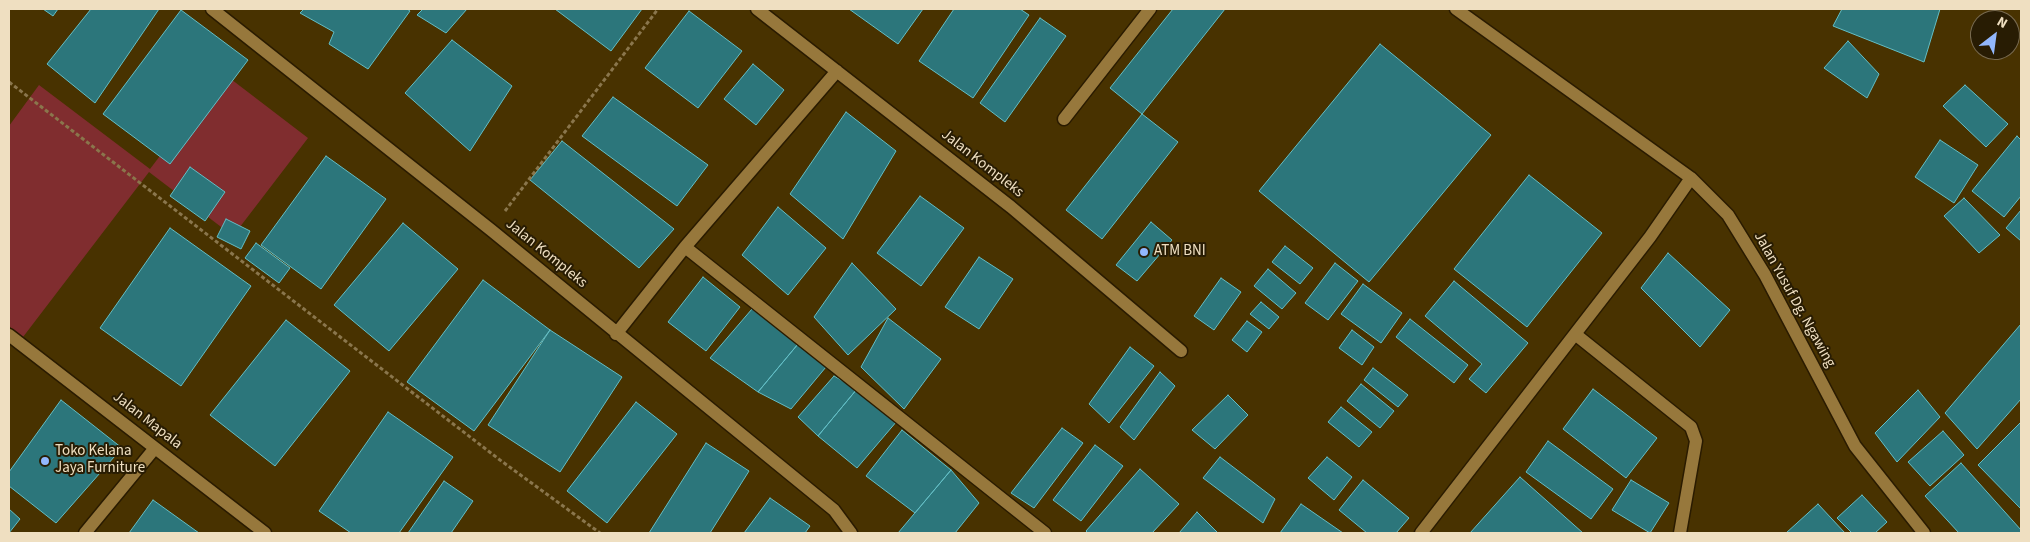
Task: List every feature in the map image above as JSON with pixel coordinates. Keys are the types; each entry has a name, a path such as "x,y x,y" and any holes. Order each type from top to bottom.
{"street":[{"name":"Jalan Kompleks","path":"212,9 490,230 834,510 852,533"},
{"name":"Jalan Kompleks","path":"757,9 1011,207 1181,351"},
{"path":"1064,119 1150,9"},
{"name":"Jalan Yusuf Dg. Ngawing","path":"1456,9 1691,178 1728,215 1765,275 1855,446 1924,533"},
{"path":"616,334 685,247 837,71"},
{"path":"1421,533 1650,237 1691,178"},
{"path":"685,247 1045,533"},
{"path":"1575,334 1691,427 1696,441 1680,533"},
{"name":"Jalan Mapala","path":"9,335 265,533"},
{"path":"84,533 156,448"}],"path":[{"path":"490,230 658,9"},
{"path":"9,82 492,454 600,533"}],"shaded area":[{"path":"223,73 308,138 233,236 149,172 23,337 9,326 9,126 39,85 150,169"}],"building":[{"path":"43,9 58,9 53,16"},
{"path":"91,9 159,9 95,103 47,64"},
{"path":"304,9 407,9 410,11 368,69 329,44 334,32 300,13"},
{"path":"423,9 467,9 446,33 417,15"},
{"path":"555,9 642,9 611,51"},
{"path":"849,9 923,9 898,44"},
{"path":"954,9 1020,9 1029,15 973,98 919,61"},
{"path":"1173,9 1225,9 1142,114 1110,88"},
{"path":"1842,9 1940,9 1924,62 1833,26"},
{"path":"181,10 248,60 170,164 103,114"},
{"path":"689,11 742,51 698,108 645,68"},
{"path":"1040,18 1066,36 1005,122 980,103"},
{"path":"452,40 512,86 470,151 405,93"},
{"path":"1848,41 1879,74 1867,98 1824,68"},
{"path":"1380,44 1491,135 1369,282 1259,191"},
{"path":"753,64 784,90 756,125 724,99"},
{"path":"1965,85 2008,124 1986,147 1943,106"},
{"path":"613,97 708,165 677,206 582,136"},
{"path":"846,112 896,151 843,239 790,194"},
{"path":"1142,114 1178,142 1102,239 1066,210"},
{"path":"2017,136 2021,140 2021,196 2004,217 1972,191"},
{"path":"1940,140 1978,165 1954,203 1915,177"},
{"path":"562,141 674,229 639,268 530,180"},
{"path":"326,156 386,199 321,289 261,245"},
{"path":"190,167 225,192 205,221 170,196"},
{"path":"1529,175 1602,233 1527,327 1454,269"},
{"path":"920,196 964,228 921,286 877,253"},
{"path":"1964,198 2000,235 1979,253 1944,216"},
{"path":"778,207 826,248 788,295 742,255"},
{"path":"2021,210 2021,241 2006,228"},
{"path":"226,219 250,231 241,249 217,237"},
{"name":"ATM BNI","path":"1151,222 1172,240 1137,281 1116,265"},
{"path":"403,223 458,269 389,351 334,305"},
{"path":"170,228 251,286 181,386 100,328"},
{"path":"256,243 290,268 279,283 245,258"},
{"path":"1285,246 1313,268 1300,284 1272,262"},
{"path":"1668,253 1730,310 1700,347 1641,288"},
{"path":"979,257 1013,279 979,329 945,307"},
{"path":"852,263 896,309 848,355 814,317"},
{"path":"1335,263 1358,281 1328,320 1305,303"},
{"path":"1268,269 1296,293 1282,309 1254,286"},
{"path":"703,277 740,307 706,351 668,322"},
{"path":"1221,278 1241,292 1214,330 1194,316"},
{"path":"483,280 550,330 474,431 407,382"},
{"path":"1454,281 1528,343 1486,393 1469,379 1482,364 1425,316"},
{"path":"1363,284 1402,313 1381,343 1341,314"},
{"path":"1261,302 1279,317 1269,329 1250,314"},
{"path":"752,309 798,344 758,392 710,358"},
{"path":"888,318 941,359 904,409 861,367"},
{"path":"1410,319 1468,365 1454,383 1396,337"},
{"path":"286,320 350,371 275,466 210,415"},
{"path":"1247,321 1262,332 1247,352 1232,340"},
{"path":"2021,324 2021,399 1977,449 1945,413"},
{"path":"550,330 622,377 560,472 488,425"},
{"path":"1352,330 1374,347 1362,365 1339,348"},
{"path":"798,344 826,367 791,409 758,392"},
{"path":"1130,347 1154,366 1109,423 1089,404"},
{"path":"1373,368 1408,395 1398,407 1364,380"},
{"path":"1160,372 1175,386 1134,440 1120,427"},
{"path":"834,376 857,389 818,436 798,417"},
{"path":"1361,384 1394,411 1380,428 1347,401"},
{"path":"857,389 897,421 857,468 818,436"},
{"path":"1593,389 1657,438 1626,478 1563,429"},
{"path":"1918,390 1940,417 1897,462 1875,433"},
{"path":"1228,395 1248,415 1215,449 1192,430"},
{"path":"61,400 122,448 56,523 9,486 9,472"},
{"path":"636,402 677,434 607,523 567,491"},
{"path":"1341,407 1372,432 1359,447 1328,422"},
{"path":"388,412 453,457 399,533 351,533 319,511"},
{"path":"2021,422 2021,509 1978,465"},
{"path":"1062,428 1083,443 1034,508 1011,493"},
{"path":"902,430 951,470 915,513 866,476"},
{"path":"1943,431 1964,455 1930,486 1908,462"},
{"path":"1548,441 1613,489 1591,519 1526,472"},
{"path":"706,443 749,471 710,533 649,533"},
{"path":"1095,445 1123,466 1081,521 1053,500"},
{"path":"1220,457 1275,499 1263,523 1203,478"},
{"path":"1327,457 1352,477 1334,500 1308,478"},
{"path":"1961,463 2021,530 2021,533 1959,533 1925,496"},
{"path":"1140,469 1179,504 1152,533 1088,533 1086,531"},
{"path":"951,470 979,503 955,533 898,533"},
{"path":"1520,477 1583,533 1470,533"},
{"path":"1363,480 1409,518 1396,533 1367,533 1339,510"},
{"path":"1631,480 1669,503 1650,533 1612,510"},
{"path":"444,481 473,501 451,533 408,533"},
{"path":"1862,495 1887,522 1875,533 1852,533 1837,518"},
{"path":"770,498 810,526 805,533 744,533"},
{"path":"153,500 199,533 129,533"},
{"path":"1301,504 1343,533 1280,533"},
{"path":"1818,504 1845,533 1786,533"},
{"path":"9,509 20,519 9,533"},
{"path":"1197,512 1218,533 1179,533"}],"place":[{"name":"ATM BNI","path":"1144,252"},
{"name":"Toko Kelana Jaya Furniture","path":"45,461"}]}
